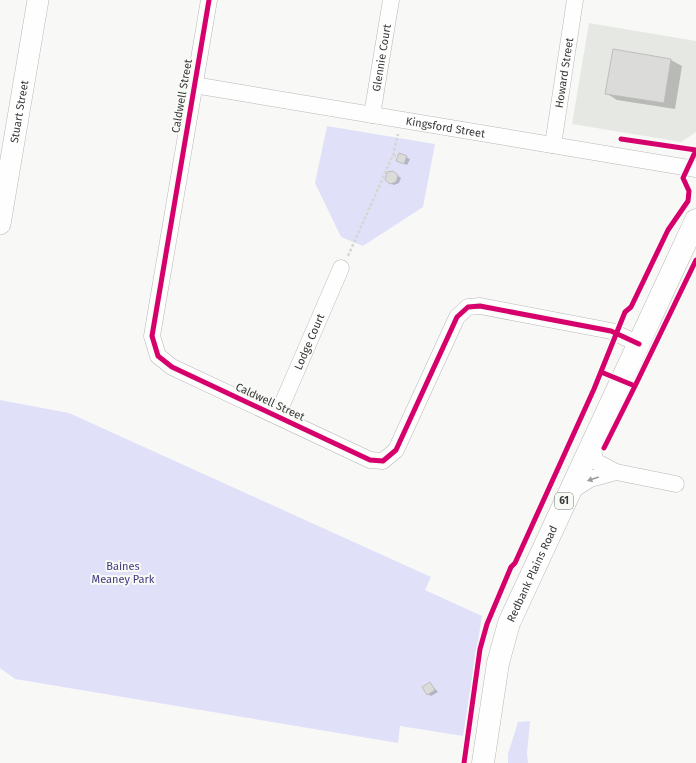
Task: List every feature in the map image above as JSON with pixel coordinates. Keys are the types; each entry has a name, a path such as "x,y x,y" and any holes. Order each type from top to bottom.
{"main road":[{"name":"Redbank Plains Road","path":"483,763 498,662 509,622 696,220"}],"street":[{"name":"Stuart Street","path":"0,224 38,0"},
{"name":"Caldwell Street","path":"209,0 152,336 158,356 172,367 370,460 384,461 396,450 457,317 468,307 480,306 611,331 639,344"},
{"name":"Glennie Court","path":"372,114 391,0"},
{"name":"Howard Street","path":"553,145 575,0"},
{"name":"Kingsford Street","path":"194,85 696,169"},
{"name":"Lodge Court","path":"277,416 341,268"},
{"path":"592,442 595,461 616,472 676,484"},
{"path":"568,493 590,479 616,472"}],"path":[{"path":"341,268 352,248 393,156 401,120"},
{"path":"393,156 398,157"}],"shaded area":[{"path":"589,23 696,41 696,132 681,142 572,124"}],"green space":[{"path":"327,126 435,144 423,207 363,246 341,237 315,183"},
{"name":"Baines Meaney Park","path":"0,400 69,413 431,577 425,590 482,616 463,736 400,726 398,743 15,679 0,668"},
{"path":"530,721 527,754 528,763 508,763 508,754 518,722"}],"building":[{"path":"613,49 671,59 664,103 605,94"},
{"path":"399,153 407,156 404,164 396,161"},
{"path":"393,171 398,175 396,182 390,184 385,180 387,172"},
{"path":"430,682 435,690 427,695 422,687"}],"cycle path":[{"path":"209,0 152,336 158,356 172,367 370,460 383,461 396,450 457,317 468,307 480,306 611,331 639,344"},
{"path":"464,763 480,649 487,624 511,567 515,563 594,389 625,312 631,307 668,230 688,201 689,191 683,178 696,150 621,139"},
{"path":"635,386 696,260"},
{"path":"601,372 635,386 604,448"}]}
